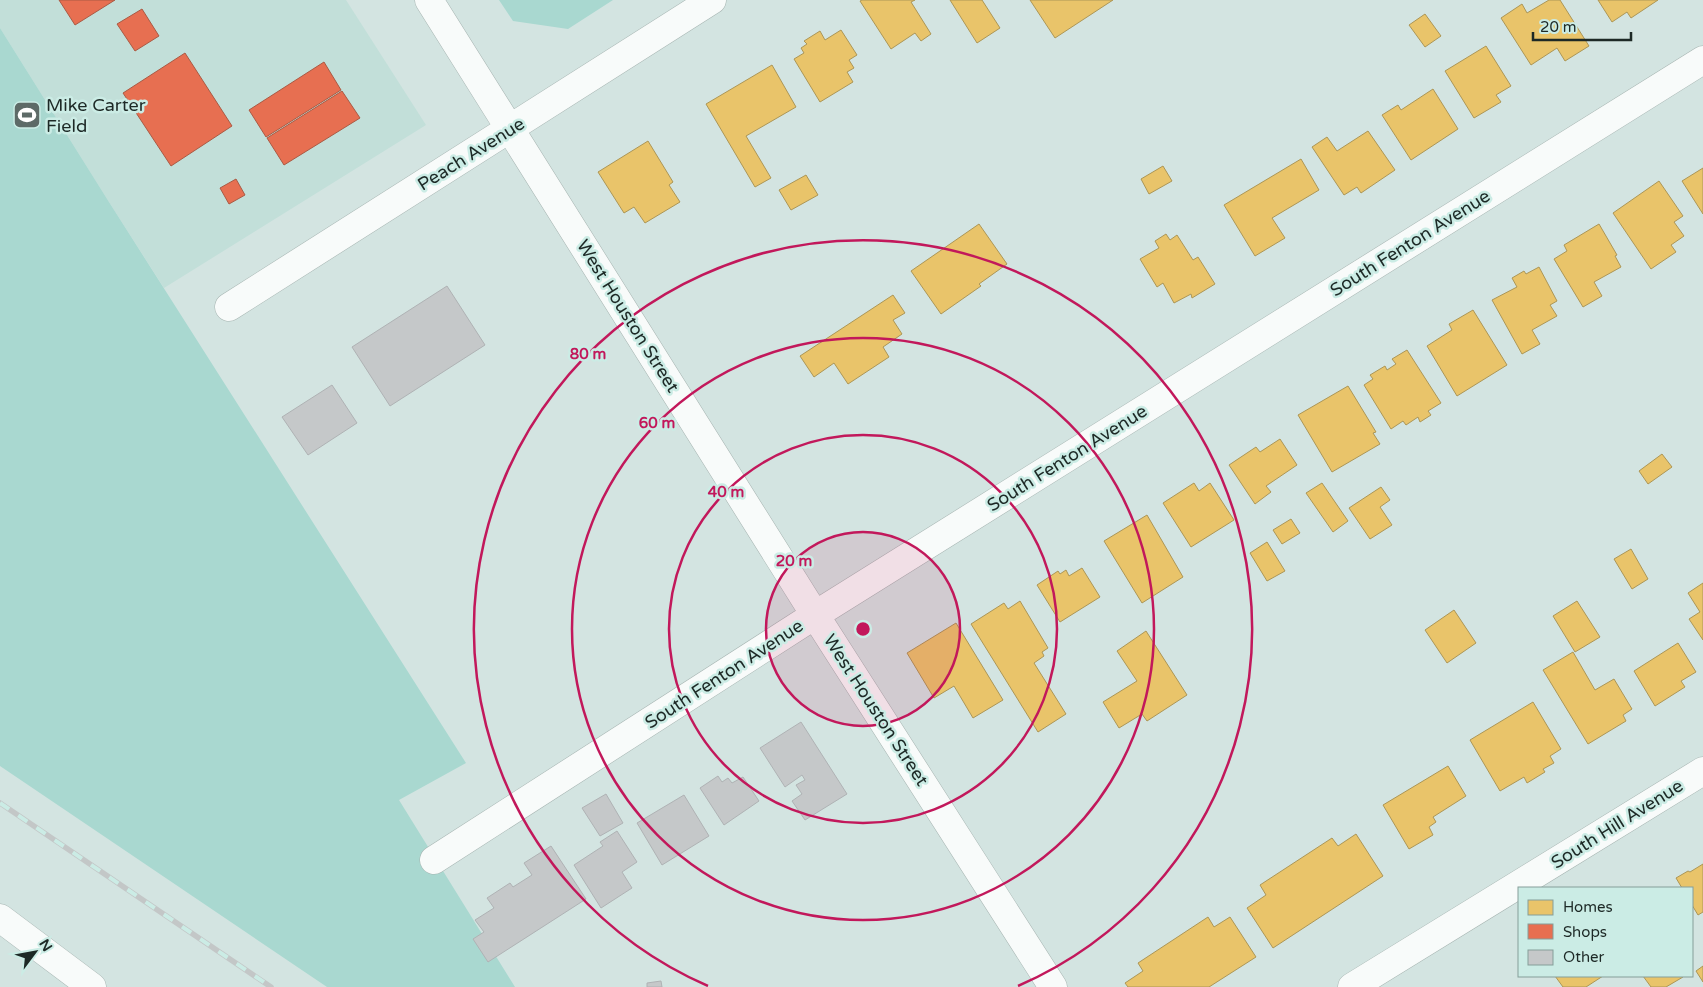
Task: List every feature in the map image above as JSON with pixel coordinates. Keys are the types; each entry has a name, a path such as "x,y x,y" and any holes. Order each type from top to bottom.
{"street":[{"name":"West Houston Street","path":"429,0 815,615 1053,987"},
{"name":"Peach Avenue","path":"229,307 712,0"},
{"name":"South Fenton Avenue","path":"434,860 815,615 1703,60"},
{"name":"South Hill Avenue","path":"1352,987 1703,771"},
{"path":"0,918 92,987"}],"shaded area":[{"path":"0,0 346,0 426,125 164,288 0,28"},
{"path":"499,0 613,0 568,29 513,21"},
{"path":"0,28 466,763 399,800 515,987 327,987 0,766"}],"building: Homes":[{"path":"915,0 911,2 931,34 921,41 915,33 891,49 860,1"},
{"path":"950,0 982,0 1000,28 977,43"},
{"path":"1030,0 1113,0 1055,38"},
{"path":"1549,0 1560,0 1589,46 1565,61 1557,48 1531,65 1501,18 1522,4 1527,13"},
{"path":"1598,0 1658,0 1631,18 1627,12 1612,22"},
{"path":"1425,14 1441,36 1425,47 1409,25"},
{"path":"841,30 857,55 849,60 854,68 847,72 853,82 820,102 794,59 804,53 801,48 807,44 804,41 820,31 825,40"},
{"path":"1486,46 1511,86 1496,95 1501,102 1474,118 1445,71"},
{"path":"772,65 796,107 746,136 771,178 755,187 706,104"},
{"path":"1433,89 1458,129 1411,160 1382,115 1398,105 1401,110"},
{"path":"1368,131 1395,170 1361,193 1357,187 1344,195 1312,147 1327,137 1337,151"},
{"path":"648,141 673,182 669,185 680,202 645,223 634,207 624,213 598,172"},
{"path":"1301,159 1319,190 1272,218 1285,238 1255,256 1224,205"},
{"path":"1163,166 1172,181 1149,194 1141,179"},
{"path":"1703,168 1703,214 1682,181"},
{"path":"806,175 818,195 791,210 779,190"},
{"path":"1659,181 1683,216 1674,222 1684,236 1671,245 1676,252 1651,269 1613,213"},
{"path":"979,224 1007,264 979,284 981,286 941,314 911,271"},
{"path":"1599,224 1617,255 1615,256 1621,267 1594,282 1602,296 1583,307 1554,259 1567,251 1564,245"},
{"path":"1166,234 1170,240 1177,235 1193,260 1198,257 1215,284 1192,298 1191,294 1174,303 1163,283 1157,287 1140,259 1159,248 1155,241"},
{"path":"1539,267 1557,301 1550,305 1557,316 1532,330 1540,344 1522,354 1492,300 1517,287 1512,278 1524,271 1526,274"},
{"path":"893,295 905,313 893,320 902,334 883,347 889,357 848,384 834,363 814,377 800,356"},
{"path":"1473,310 1507,365 1457,396 1427,346 1452,330 1449,324"},
{"path":"1407,350 1441,403 1428,411 1431,415 1420,422 1418,417 1406,425 1403,421 1391,429 1364,385 1373,379 1370,375 1385,366 1387,370 1396,364 1392,359"},
{"path":"1348,386 1376,432 1373,433 1380,444 1332,472 1298,415"},
{"path":"1280,439 1297,465 1266,486 1271,492 1255,504 1229,465 1256,447 1260,452"},
{"path":"1662,454 1672,467 1648,484 1639,471"},
{"path":"1194,483 1199,491 1210,483 1234,520 1191,547 1163,503"},
{"path":"1322,483 1348,521 1333,532 1306,493"},
{"path":"1381,487 1390,500 1380,507 1392,525 1370,539 1349,508"},
{"path":"1147,515 1183,577 1142,603 1104,541"},
{"path":"1291,519 1300,533 1282,544 1273,530"},
{"path":"1267,542 1285,571 1267,581 1250,553"},
{"path":"1631,549 1648,579 1632,589 1614,559"},
{"path":"1082,568 1100,597 1060,622 1037,585 1058,571 1060,574 1066,570 1069,576"},
{"path":"1703,583 1703,640 1689,619 1700,612 1688,593"},
{"path":"1020,601 1048,648 1042,652 1044,656 1034,663 1066,714 1038,732 971,624 1004,603 1008,609"},
{"path":"1577,601 1600,637 1575,652 1553,616"},
{"path":"1454,610 1476,643 1447,663 1425,630"},
{"path":"956,623 1003,700 973,718 954,686 934,698 907,653"},
{"path":"1146,631 1187,695 1147,721 1142,714 1119,728 1103,702 1137,681 1117,651"},
{"path":"1678,643 1696,672 1681,681 1685,687 1655,706 1634,671"},
{"path":"1573,652 1595,690 1614,679 1632,709 1623,715 1626,721 1588,744 1543,670"},
{"path":"1533,702 1561,749 1550,756 1554,763 1543,769 1545,772 1527,783 1524,777 1500,791 1470,740"},
{"path":"1448,766 1466,796 1433,817 1436,822 1429,827 1433,835 1409,849 1383,805"},
{"path":"1356,834 1383,876 1273,948 1247,908 1266,895 1260,885 1332,838 1338,846"},
{"path":"1703,864 1703,912 1698,915 1693,907 1693,887 1681,887 1676,878 1688,871 1690,872"},
{"path":"1208,917 1214,927 1230,917 1256,957 1209,987 1128,987 1125,983 1143,971 1138,963"},
{"path":"1703,966 1703,982 1696,971"},
{"path":"1556,977 1601,977 1586,987 1563,987"},
{"path":"1644,977 1683,977 1666,987 1651,987"}],"building: Shops":[{"path":"59,0 115,0 75,25"},
{"path":"142,9 159,36 135,51 117,24"},
{"path":"185,53 232,126 171,166 123,93"},
{"path":"324,62 341,90 266,137 249,110"},
{"path":"342,91 360,118 284,165 267,138"},
{"path":"236,179 245,195 229,204 220,188"}],"building: Other":[{"path":"447,286 485,345 390,406 352,347"},
{"path":"332,385 357,423 308,455 282,417"},
{"path":"801,722 847,794 805,820 792,801 802,794 796,785 805,780 802,775 785,787 760,748"},
{"path":"718,776 722,782 728,778 732,783 743,777 759,801 724,825 700,788"},
{"path":"606,794 623,823 600,836 582,808"},
{"path":"684,795 709,836 662,865 637,823"},
{"path":"617,831 637,862 622,872 632,888 601,908 574,865 603,846 600,842"},
{"path":"551,846 586,899 488,962 473,939 484,932 475,920 494,908 487,898 510,883 513,887 532,875 524,863"},
{"path":"661,981 662,987 647,987 647,983"}],"railway":[{"path":"0,803 271,987"}],"place":[{"name":"Mike Carter Field","path":"27,115"}]}
